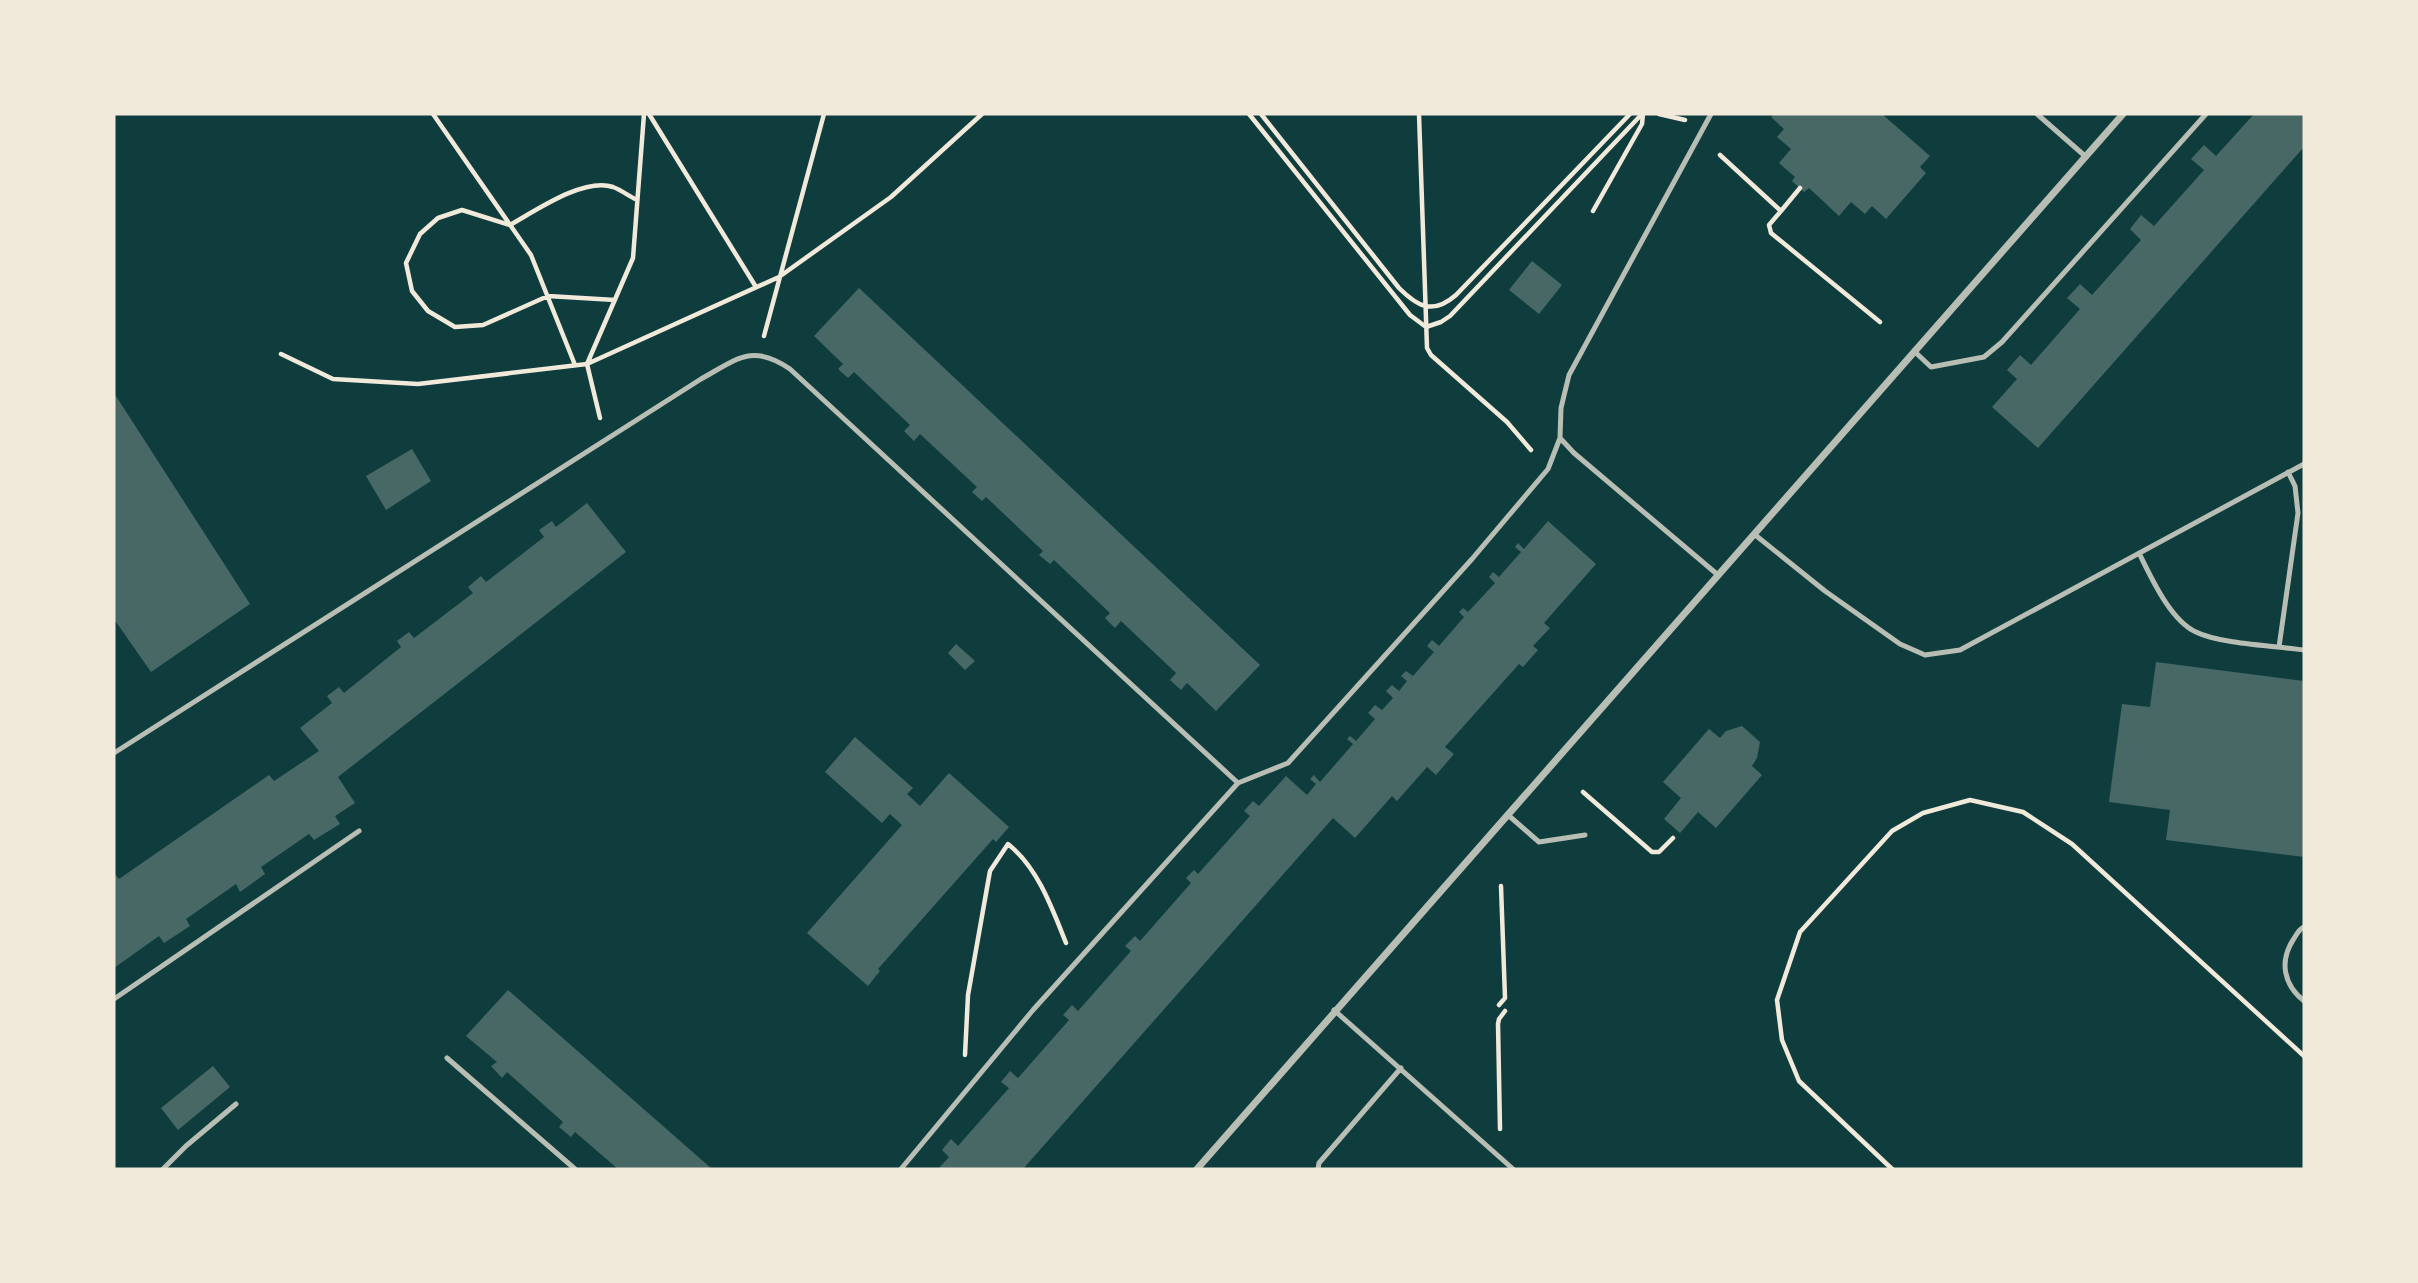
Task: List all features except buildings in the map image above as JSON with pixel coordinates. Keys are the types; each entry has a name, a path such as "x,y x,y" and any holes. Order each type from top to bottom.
{"street":[{"path":"1197,1169 2123,114"}],"lane":[{"path":"901,1169 1075,963 1238,783 1288,763 1472,559 1548,470 1560,438 1561,408 1569,375 1712,114"},
{"path":"2037,114 2085,156"},
{"path":"1913,351 1931,367 1984,357 2002,342 2206,114"},
{"path":"114,753 724,366 736,359 759,354 790,369 1238,783"},
{"path":"1560,438 1718,575"},
{"path":"1754,534 1786,562 1900,645 1925,655 1960,650 2304,464"},
{"path":"2279,647 2298,513 2295,486 2288,472"},
{"path":"2139,553 2156,586 2178,619 2194,632 2214,638 2304,650"},
{"path":"1508,815 1539,842 1585,835"},
{"path":"114,999 359,831"},
{"path":"2304,927 2286,950 2284,971 2294,993 2304,1001"},
{"path":"1334,1010 1513,1169"},
{"path":"447,1058 575,1169"},
{"path":"1318,1169 1319,1163 1401,1068"},
{"path":"163,1169 236,1104"},
{"path":"1499,1169 1505,1163"}],"path":[{"path":"433,114 531,255 575,365"},
{"path":"606,439 587,364 634,258 637,200 647,114"},
{"path":"647,114 756,287"},
{"path":"759,354 824,114"},
{"path":"281,354 333,379 418,384 587,364 779,277 891,197 982,114"},
{"path":"1249,114 1410,315 1426,327"},
{"path":"1261,114 1399,288 1414,302 1425,306 1443,305 1456,295 1630,114"},
{"path":"1419,114 1427,348 1431,355 1507,422 1548,470"},
{"path":"1426,327 1441,322 1465,301 1642,114"},
{"path":"1593,211 1642,124 1642,114"},
{"path":"1720,155 1781,211"},
{"path":"615,300 548,296 483,326 455,327 428,311 412,291 406,263 420,234 438,218 462,210 510,225 558,198 587,187 611,186 637,200"},
{"path":"1800,188 1769,225 1770,233 1880,322"},
{"path":"1583,792 1652,852 1660,852 1673,838"},
{"path":"1892,1169 1799,1081 1782,1040 1777,1000 1800,932 1892,831 1923,814 1970,800 2023,812 2072,844 2304,1056"},
{"path":"963,1094 968,995 990,871 1008,844 1022,856 1047,897 1075,963"},
{"path":"1499,1005 1505,998 1501,886"},
{"path":"1490,1147 1500,1131 1499,1019 1506,1012"}]}
